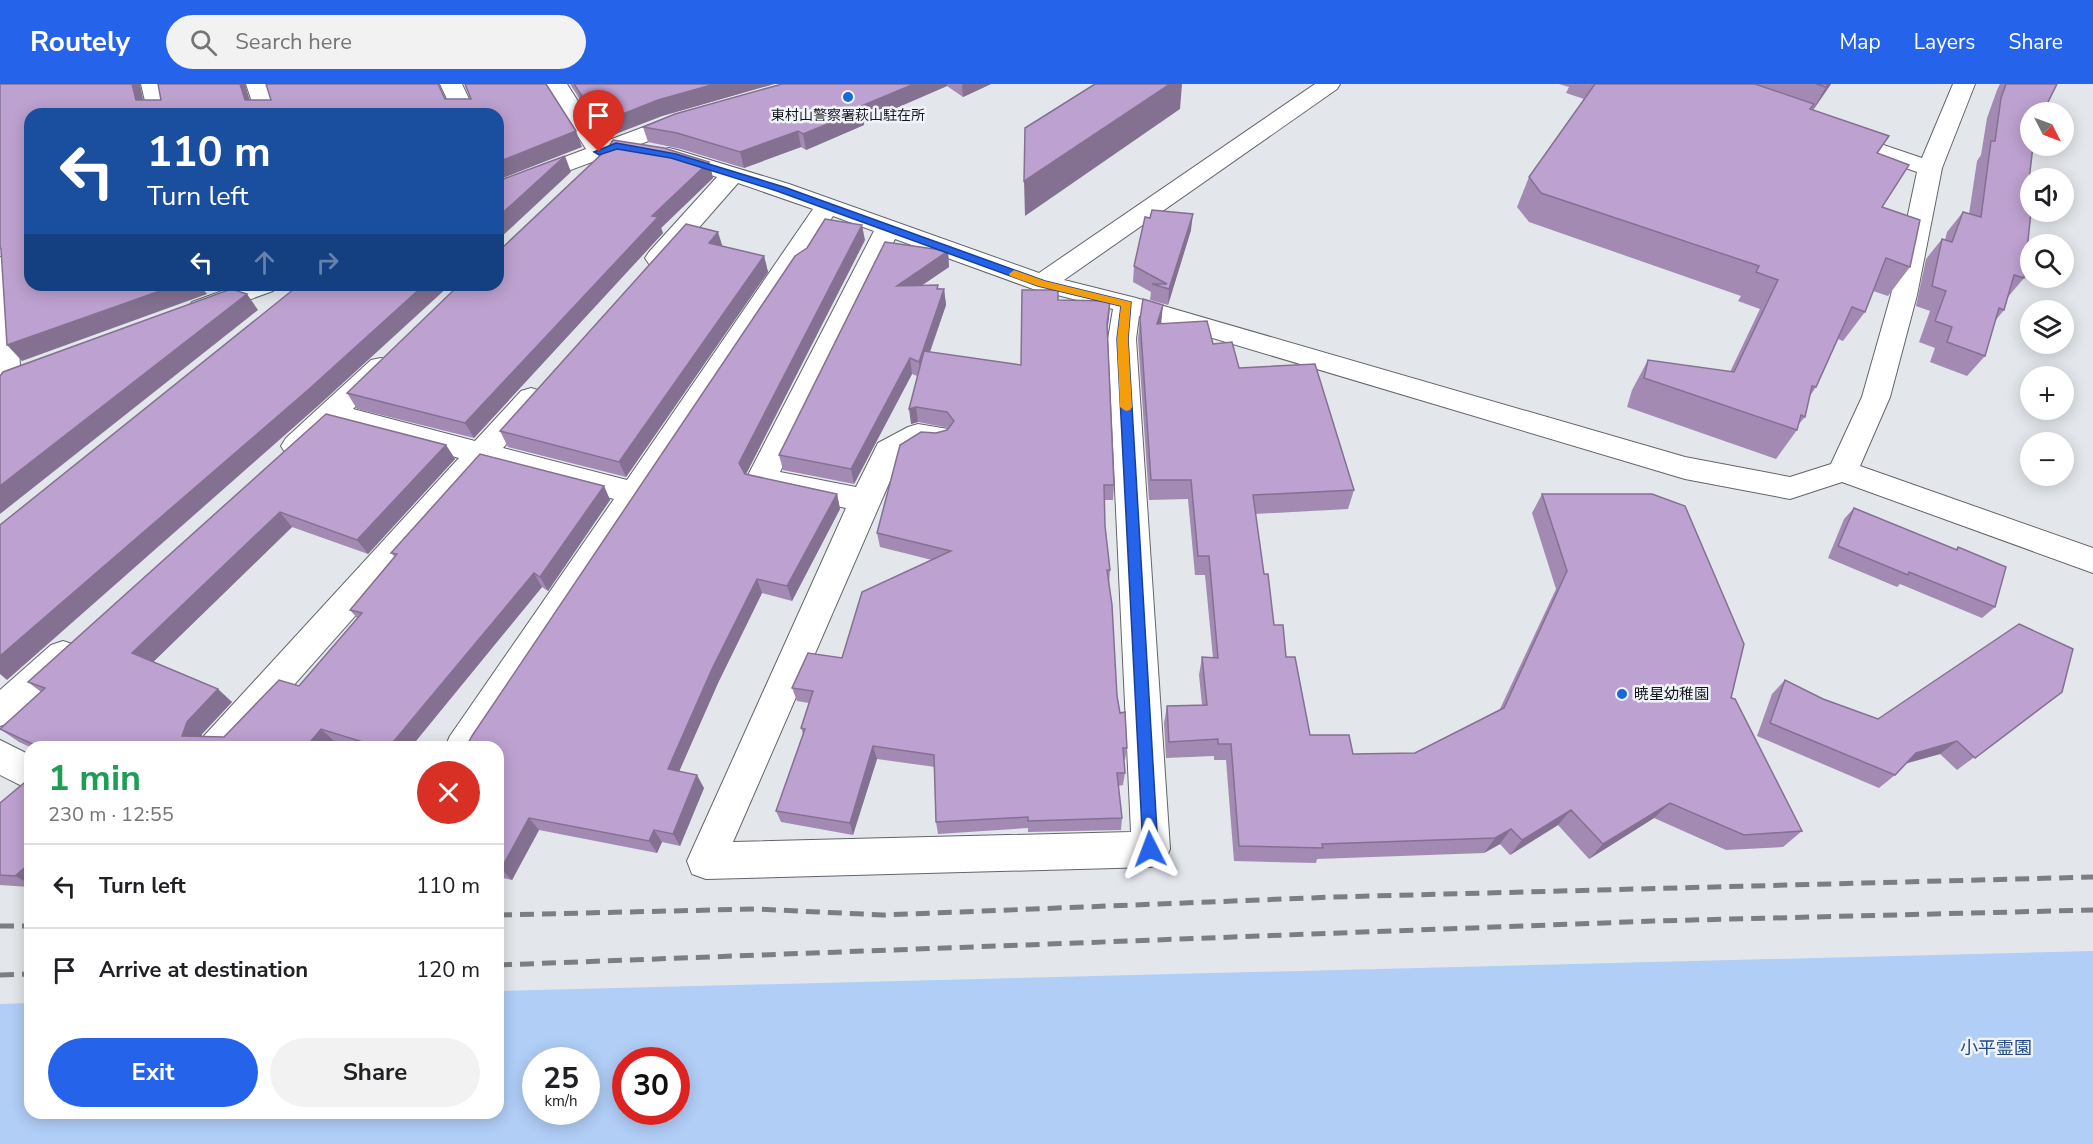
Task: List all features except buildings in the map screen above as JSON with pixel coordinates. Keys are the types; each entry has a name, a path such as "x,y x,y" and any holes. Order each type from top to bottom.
{"street":[{"path":"152,84 158,108"},
{"path":"257,84 265,108"},
{"path":"451,84 462,108"},
{"path":"556,84 608,149 673,156 733,174 1042,283 1127,304 1685,468 1790,488 1843,471 2093,561"},
{"path":"1042,283 1329,84"},
{"path":"1843,471 1876,397 1904,295 1930,168 1964,84"},
{"path":"504,186 608,149 671,123 715,111"},
{"path":"1819,130 1930,168"},
{"path":"574,186 608,149"},
{"path":"639,279 733,174"},
{"path":"467,741 827,207"},
{"path":"865,500 761,478 887,229"},
{"path":"0,265 9,381"},
{"path":"173,318 203,296 231,291"},
{"path":"938,436 918,434 888,451 706,861 1150,849 1122,339 1127,304"},
{"path":"270,469 400,350"},
{"path":"222,741 552,375"},
{"path":"331,414 634,493"},
{"path":"0,711 87,633"},
{"path":"0,756 24,770"}],"green space":[{"name":"小平霊園","path":"2093,951 2093,1144 0,1144 0,1004 24,1003 24,1119 504,1119 504,991"}],"railway":[{"path":"504,915 755,909 883,915 1334,897 2093,877"},
{"path":"504,965 1654,921 2093,910"},
{"path":"0,926 24,926"},
{"path":"0,975 24,974"}],"slow traffic":[{"path":"1014,274 1127,304 1122,339 1126,407"}],"place":[{"name":"東村山警察署萩山駐在所","path":"848,97"},
{"name":"暁星幼稚園","path":"1622,694"}],"route":[{"path":"599,152 616,146 644,149 673,156 781,189 1042,283 1127,304 1122,339 1150,849"}]}
